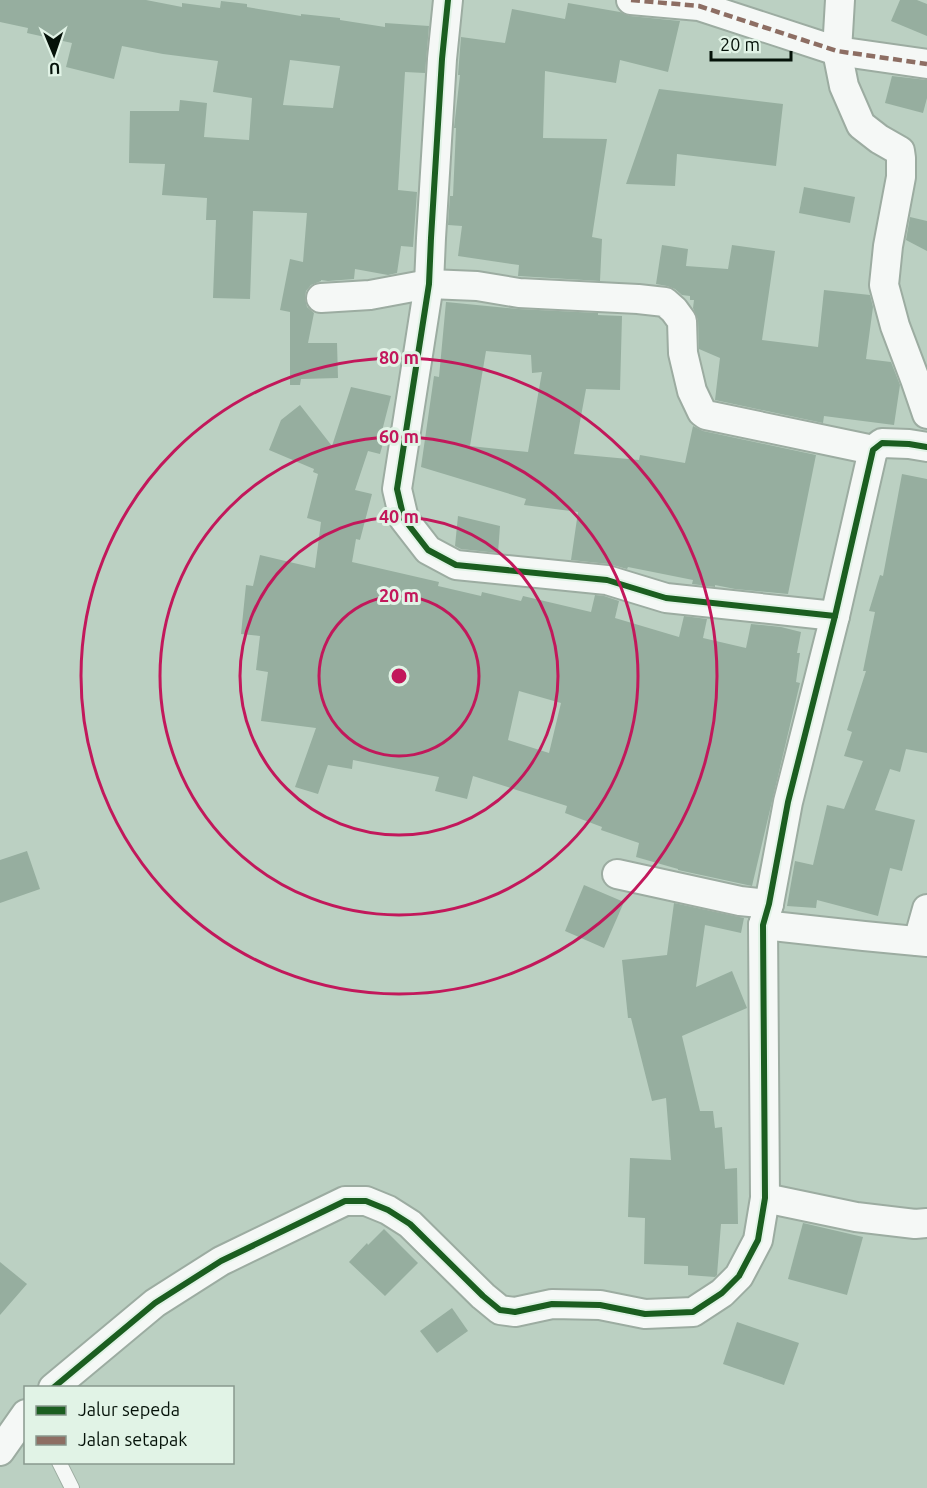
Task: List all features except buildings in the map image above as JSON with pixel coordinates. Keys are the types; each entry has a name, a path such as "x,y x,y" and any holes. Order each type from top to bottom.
{"street":[{"path":"448,0 441,71 429,284 398,489 404,519 428,550 456,565 607,580 666,598 835,616"},
{"path":"631,0 699,6 837,51 927,64"},
{"path":"840,0 837,51 844,86 861,125 900,151 902,159 884,285 895,326 927,414"},
{"path":"321,298 370,296 429,284 477,286 519,293 665,302 674,309 682,321 683,353 692,391 702,412 706,415 873,450"},
{"path":"55,1386 155,1303 221,1261 345,1201 366,1201 388,1210 410,1224 500,1310 515,1312 552,1304 600,1305 645,1314 693,1312 722,1293 740,1276 758,1240 765,1198 766,915 788,802 835,616 873,450 882,443 927,447"},
{"path":"617,874 740,901 766,915 922,941 927,909"},
{"path":"765,1198 856,1217 915,1224 927,1223"},
{"path":"0,1451 24,1417"}],"lane":[{"path":"60,1464 72,1488"}],"marked path":[{"path":"631,0 699,6 837,51 927,64"}],"cycle path":[{"path":"448,0 442,59 429,284 397,489 404,519 428,550 456,565 607,580 666,598 835,616"},
{"path":"55,1386 155,1303 221,1261 345,1201 366,1201 388,1210 410,1224 500,1310 515,1312 552,1304 600,1305 645,1314 693,1312 722,1293 739,1276 758,1240 765,1198 763,925 788,802 835,616 873,450 882,443 927,447"}]}
